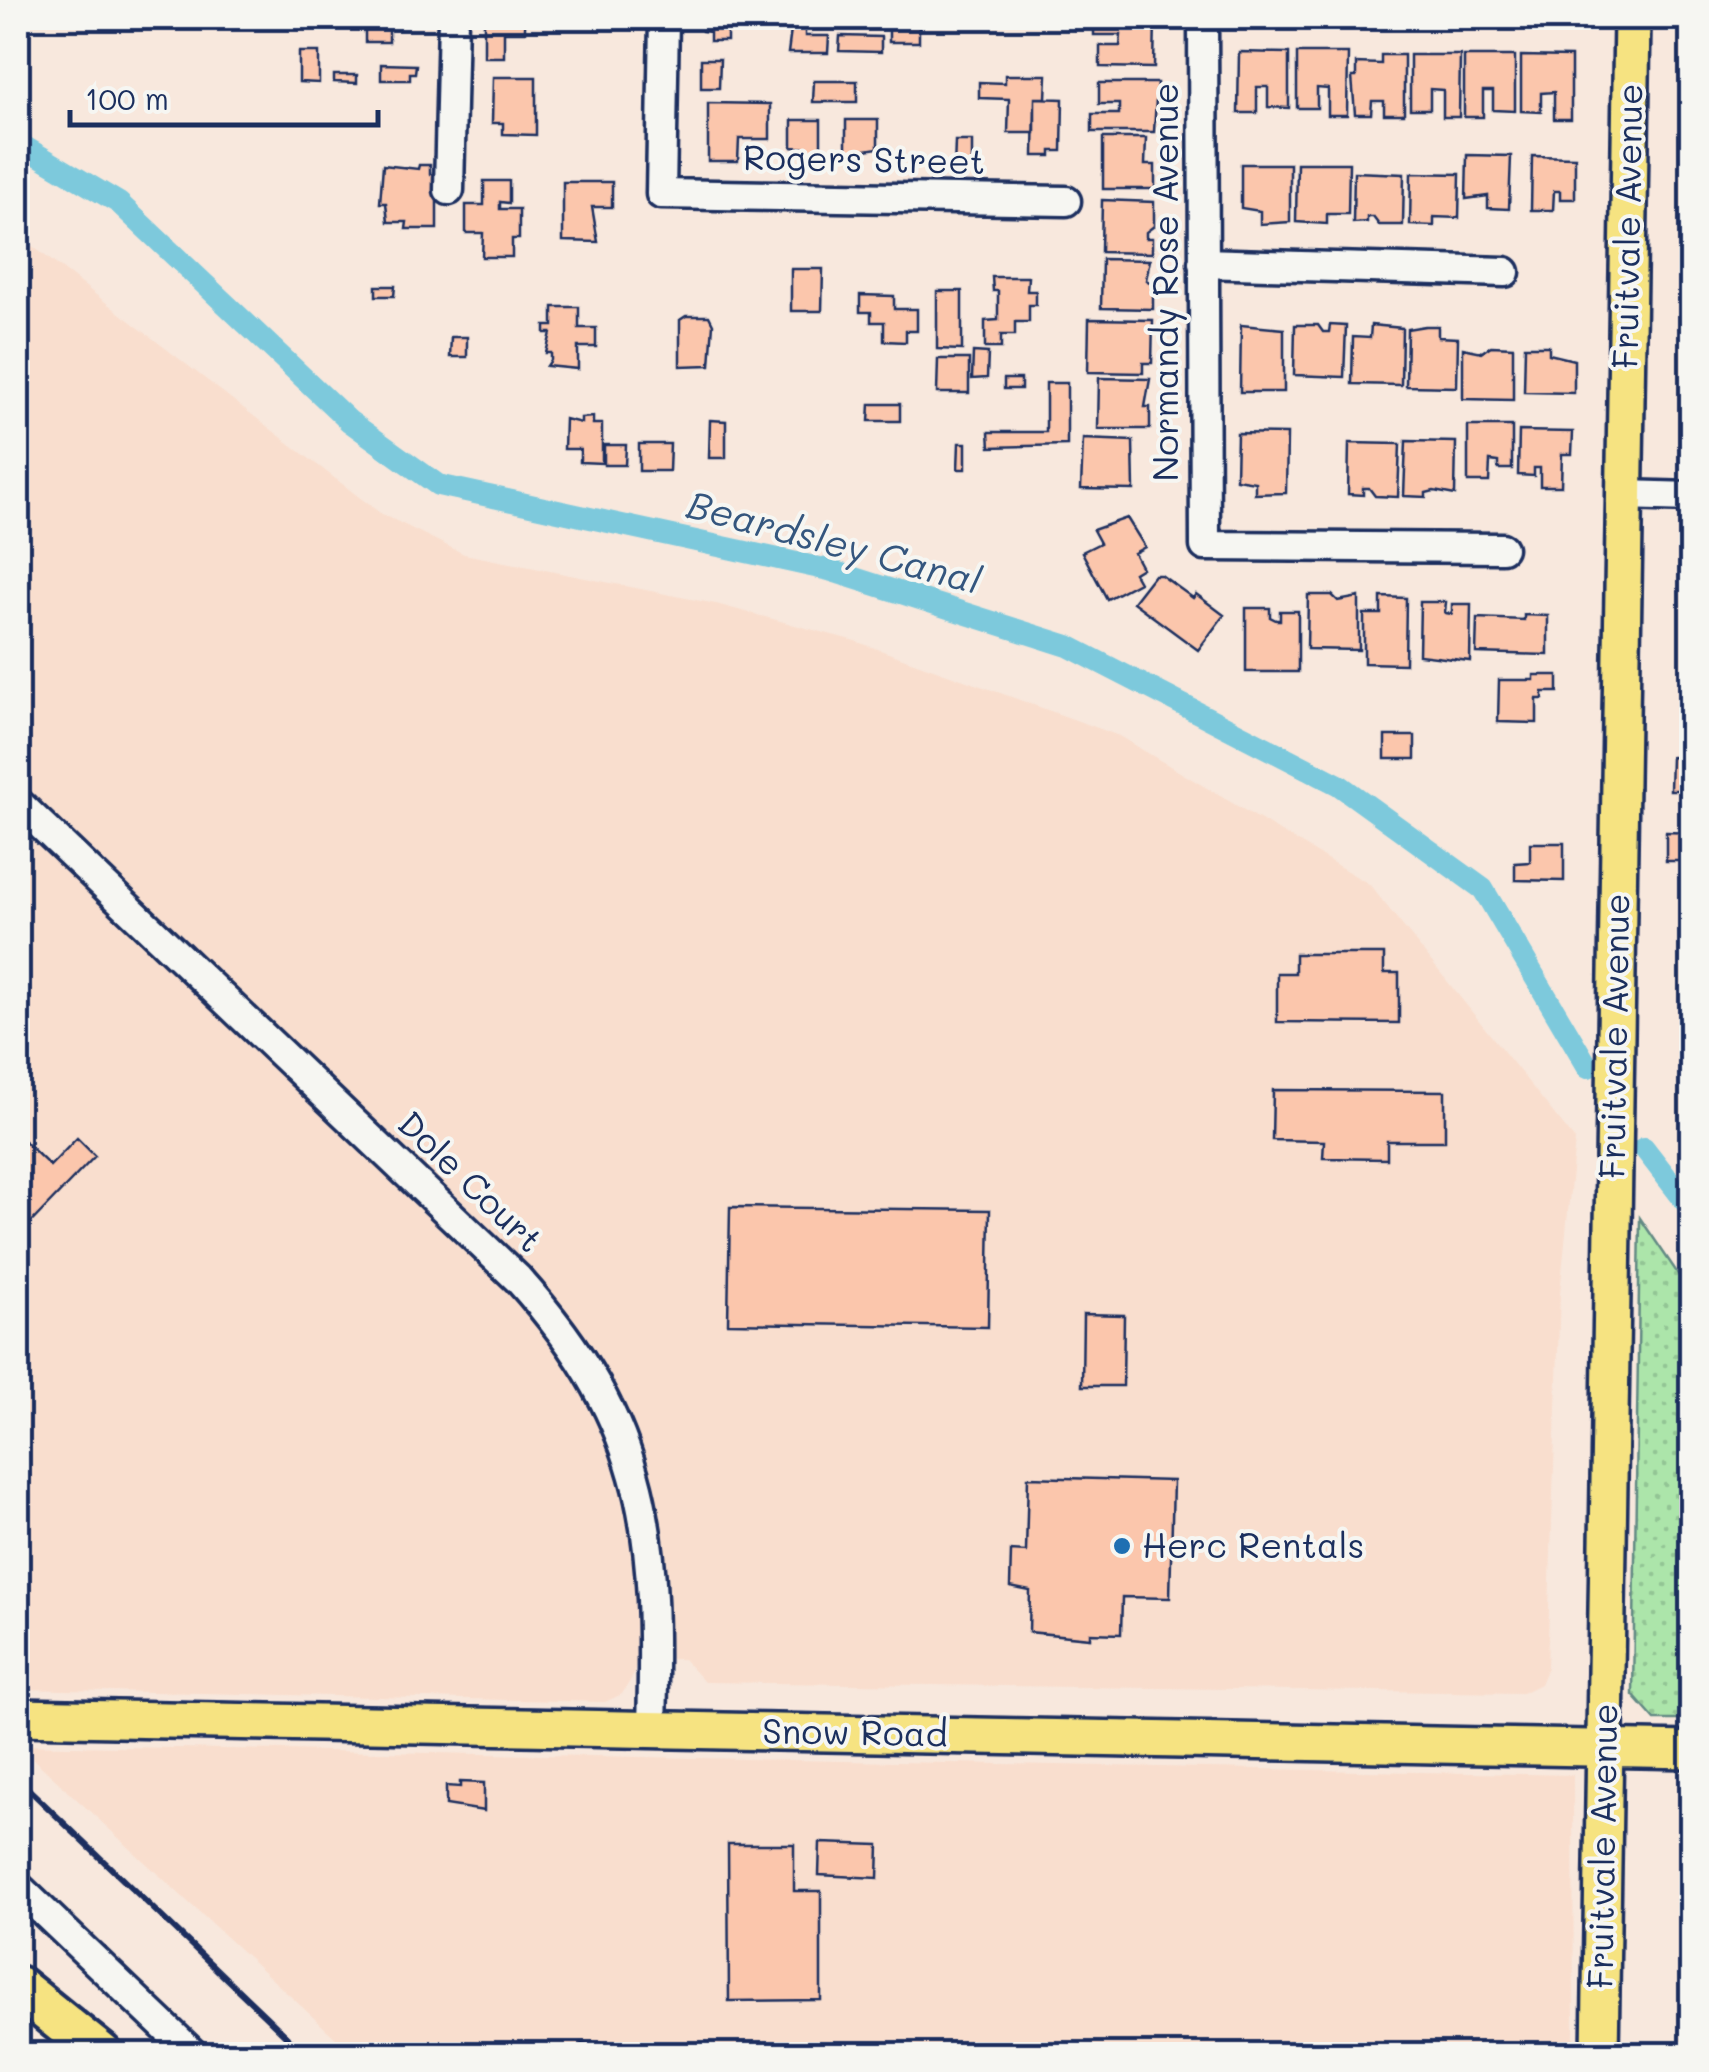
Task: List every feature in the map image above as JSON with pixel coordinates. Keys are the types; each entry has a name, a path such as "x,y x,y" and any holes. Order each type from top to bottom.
{"highway":[{"path":"18,1987 101,2054"}],"main road":[{"name":"Fruitvale Avenue","path":"1600,2054 1632,18"},
{"name":"Snow Road","path":"18,1718 1692,1750"}],"street":[{"path":"450,190 453,18"},
{"name":"Rogers Street","path":"664,18 661,194 1066,201"},
{"name":"Normandy Rose Avenue","path":"1203,18 1205,546 1502,548"},
{"path":"1203,264 1504,272"},
{"path":"1624,495 1692,497"},
{"name":"Dole Court","path":"18,803 518,1279 578,1352 621,1435 647,1525 654,1603 652,1729"},
{"path":"18,1887 193,2054"}],"shaded area":[{"path":"18,235 380,513 464,554 716,604 855,641 1095,727 1119,736 1369,884 1575,1140 1560,1293 1547,1667 1540,1684 1522,1693 704,1682 683,1659 637,1659 633,1676 622,1694 605,1702 18,1689"},
{"path":"18,1745 1573,1775 1574,2054 353,2054"}],"green space":[{"path":"1640,1218 1691,1293 1691,1720 1655,1720 1633,1695"}],"building":[{"path":"365,18 389,18 389,42 365,42"},
{"path":"484,18 525,18 525,32 504,32 504,57 484,57"},
{"path":"702,18 741,18 739,32 727,31 727,41 710,41 710,32 702,31"},
{"path":"889,18 919,18 919,42 889,42"},
{"path":"1094,18 1155,18 1154,68 1100,67 1100,46 1120,46 1121,35 1094,35"},
{"path":"805,29 805,36 829,36 828,53 788,53 791,30"},
{"path":"840,36 881,37 881,52 839,51"},
{"path":"299,52 319,52 319,83 299,82"},
{"path":"1239,52 1289,53 1289,108 1268,107 1268,87 1257,87 1257,113 1238,113"},
{"path":"1297,53 1348,53 1347,115 1328,115 1328,89 1317,88 1317,108 1297,108"},
{"path":"1381,55 1404,55 1404,114 1384,114 1384,101 1372,101 1371,114 1355,114 1352,77 1356,77 1356,63 1381,64"},
{"path":"1410,55 1460,55 1459,117 1443,117 1443,90 1430,89 1430,109 1410,109"},
{"path":"1464,56 1515,56 1515,111 1493,110 1493,91 1483,91 1483,117 1464,117"},
{"path":"1521,56 1571,57 1571,119 1554,119 1554,92 1541,93 1541,112 1521,111"},
{"path":"701,59 720,59 719,88 701,88"},
{"path":"381,64 416,65 415,73 410,73 410,80 381,80"},
{"path":"334,75 357,75 357,83 334,82"},
{"path":"1005,75 1047,75 1046,98 1035,98 1035,133 1008,133 1009,99 979,98 979,82 1005,83"},
{"path":"493,77 536,77 536,135 503,134 503,123 492,123"},
{"path":"814,81 857,81 857,102 813,102"},
{"path":"1099,83 1157,83 1154,132 1092,132 1092,114 1119,114 1119,104 1099,104"},
{"path":"1035,98 1063,99 1062,151 1051,151 1051,156 1034,156"},
{"path":"708,103 770,104 770,139 739,139 738,161 708,161"},
{"path":"792,120 821,120 821,154 804,154 804,148 792,147"},
{"path":"846,120 878,120 878,148 846,153"},
{"path":"1103,138 1146,138 1145,165 1155,165 1155,189 1103,189"},
{"path":"955,141 972,141 972,169 954,169"},
{"path":"1467,155 1511,156 1509,209 1488,208 1488,196 1466,199"},
{"path":"1532,156 1575,157 1575,199 1560,199 1560,191 1554,191 1553,210 1531,210"},
{"path":"1297,163 1349,163 1348,214 1327,214 1327,224 1296,222"},
{"path":"1241,164 1290,164 1290,222 1260,224 1260,211 1241,208"},
{"path":"383,165 418,169 419,165 430,165 430,174 437,174 437,229 406,229 407,222 388,222 386,203 380,203"},
{"path":"1354,172 1404,174 1403,225 1379,225 1373,217 1367,217 1367,222 1353,223"},
{"path":"1411,173 1460,174 1459,218 1434,217 1434,226 1410,225"},
{"path":"484,181 509,181 509,203 500,202 500,209 519,209 519,239 512,239 512,257 482,257 483,233 466,233 466,205 484,205"},
{"path":"563,182 612,182 612,207 592,207 598,242 563,241"},
{"path":"1102,200 1154,202 1154,226 1146,232 1146,238 1152,238 1152,253 1101,252"},
{"path":"1102,259 1150,260 1146,280 1153,284 1153,309 1101,308"},
{"path":"791,269 823,269 822,311 791,311"},
{"path":"992,277 1028,277 1027,291 1036,291 1036,305 1029,305 1029,322 1015,322 1015,335 1001,335 1001,348 985,348 985,321 998,320 998,291 993,291"},
{"path":"376,286 395,286 394,296 376,296"},
{"path":"937,291 962,291 962,350 937,349"},
{"path":"860,295 894,296 894,309 917,309 917,331 906,331 906,342 884,341 884,322 871,322 871,312 860,312"},
{"path":"553,307 579,307 579,328 596,328 596,347 578,347 578,369 547,366 551,360 551,353 546,353 551,333 545,333 545,326 553,326"},
{"path":"686,316 709,316 713,324 710,365 680,366 680,320"},
{"path":"1089,319 1153,320 1152,363 1143,363 1143,373 1088,372"},
{"path":"1241,325 1284,329 1284,392 1240,392"},
{"path":"1295,325 1318,325 1323,332 1329,332 1330,325 1346,326 1344,377 1294,375"},
{"path":"1371,325 1402,328 1401,385 1352,384 1353,337 1370,338"},
{"path":"1438,326 1438,337 1458,338 1457,387 1406,386 1407,329"},
{"path":"451,337 467,337 467,357 450,357"},
{"path":"1491,346 1513,347 1513,400 1463,399 1463,348 1482,352"},
{"path":"1525,346 1549,346 1549,354 1574,360 1574,393 1524,392"},
{"path":"973,352 988,353 987,378 972,379"},
{"path":"938,359 969,359 969,393 937,393"},
{"path":"1099,378 1150,379 1145,407 1150,407 1150,429 1098,429"},
{"path":"1004,379 1021,379 1021,389 1004,389"},
{"path":"1046,383 1067,383 1067,445 990,447 989,432 1046,432"},
{"path":"870,404 900,404 900,421 869,421"},
{"path":"593,417 593,424 602,424 602,463 580,462 580,449 564,449 565,419 581,423 581,418"},
{"path":"710,420 726,421 726,458 709,458"},
{"path":"1468,426 1512,426 1512,469 1498,469 1498,462 1490,461 1489,482 1468,482"},
{"path":"1519,431 1573,432 1572,454 1562,454 1561,486 1540,486 1540,468 1534,468 1534,476 1518,475"},
{"path":"1237,433 1287,434 1286,493 1255,494 1255,482 1236,479"},
{"path":"1083,439 1133,441 1134,490 1081,489"},
{"path":"1406,441 1456,442 1455,495 1434,491 1426,493 1426,497 1404,496"},
{"path":"959,443 966,443 966,469 958,469"},
{"path":"1349,443 1400,444 1398,497 1375,496 1369,488 1363,488 1363,495 1348,494"},
{"path":"639,444 670,444 669,471 639,471"},
{"path":"604,445 626,445 625,465 604,465"},
{"path":"1127,518 1145,547 1134,553 1142,568 1134,573 1139,582 1107,599 1082,552 1100,543 1093,530"},
{"path":"1685,568 1692,568 1692,604 1685,604"},
{"path":"1154,575 1161,575 1193,598 1196,594 1224,615 1198,650 1133,602"},
{"path":"1308,595 1332,595 1338,601 1359,597 1359,650 1307,649"},
{"path":"1381,597 1406,598 1405,664 1364,663 1364,614 1381,614"},
{"path":"1420,602 1446,602 1445,613 1452,614 1452,604 1471,604 1470,661 1419,655"},
{"path":"1246,608 1270,608 1270,617 1276,620 1280,620 1280,611 1298,611 1298,672 1246,672"},
{"path":"1524,615 1548,616 1548,655 1476,653 1477,618 1524,620"},
{"path":"1534,675 1558,675 1558,692 1543,692 1543,699 1537,699 1537,723 1498,722 1499,680 1534,680"},
{"path":"1385,736 1415,736 1415,759 1385,759"},
{"path":"1671,757 1692,758 1692,790 1670,790"},
{"path":"1666,832 1692,833 1692,861 1666,861"},
{"path":"1530,843 1564,843 1564,881 1515,880 1515,863 1530,862"},
{"path":"1295,954 1384,954 1384,973 1399,973 1399,1023 1277,1022 1277,973 1295,973"},
{"path":"1273,1090 1445,1091 1445,1141 1387,1141 1387,1159 1323,1158 1324,1141 1272,1140"},
{"path":"18,1135 50,1166 77,1138 95,1156 18,1236"},
{"path":"730,1207 990,1210 988,1327 728,1323"},
{"path":"1083,1314 1124,1315 1123,1386 1082,1386"},
{"path":"1028,1477 1173,1481 1170,1598 1122,1597 1121,1634 1090,1633 1090,1638 1029,1632 1030,1591 1010,1587 1011,1551 1026,1552"},
{"path":"460,1782 484,1783 484,1811 446,1805 446,1786 460,1787"},
{"path":"820,1843 879,1845 878,1878 819,1875"},
{"path":"728,1844 794,1844 794,1891 821,1891 821,2000 729,2001"},
{"path":"582,2043 616,2043 615,2054 581,2054"}],"waterway":[{"name":"Beardsley Canal","path":"18,143 119,203 349,421 438,485 829,570 1068,646 1339,785 1483,889 1588,1067"},
{"name":"Beardsley Canal","path":"1644,1148 1692,1210"}],"railway":[{"path":"18,1779 305,2054"}],"place":[{"name":"Herc Rentals","path":"1122,1546"}]}
